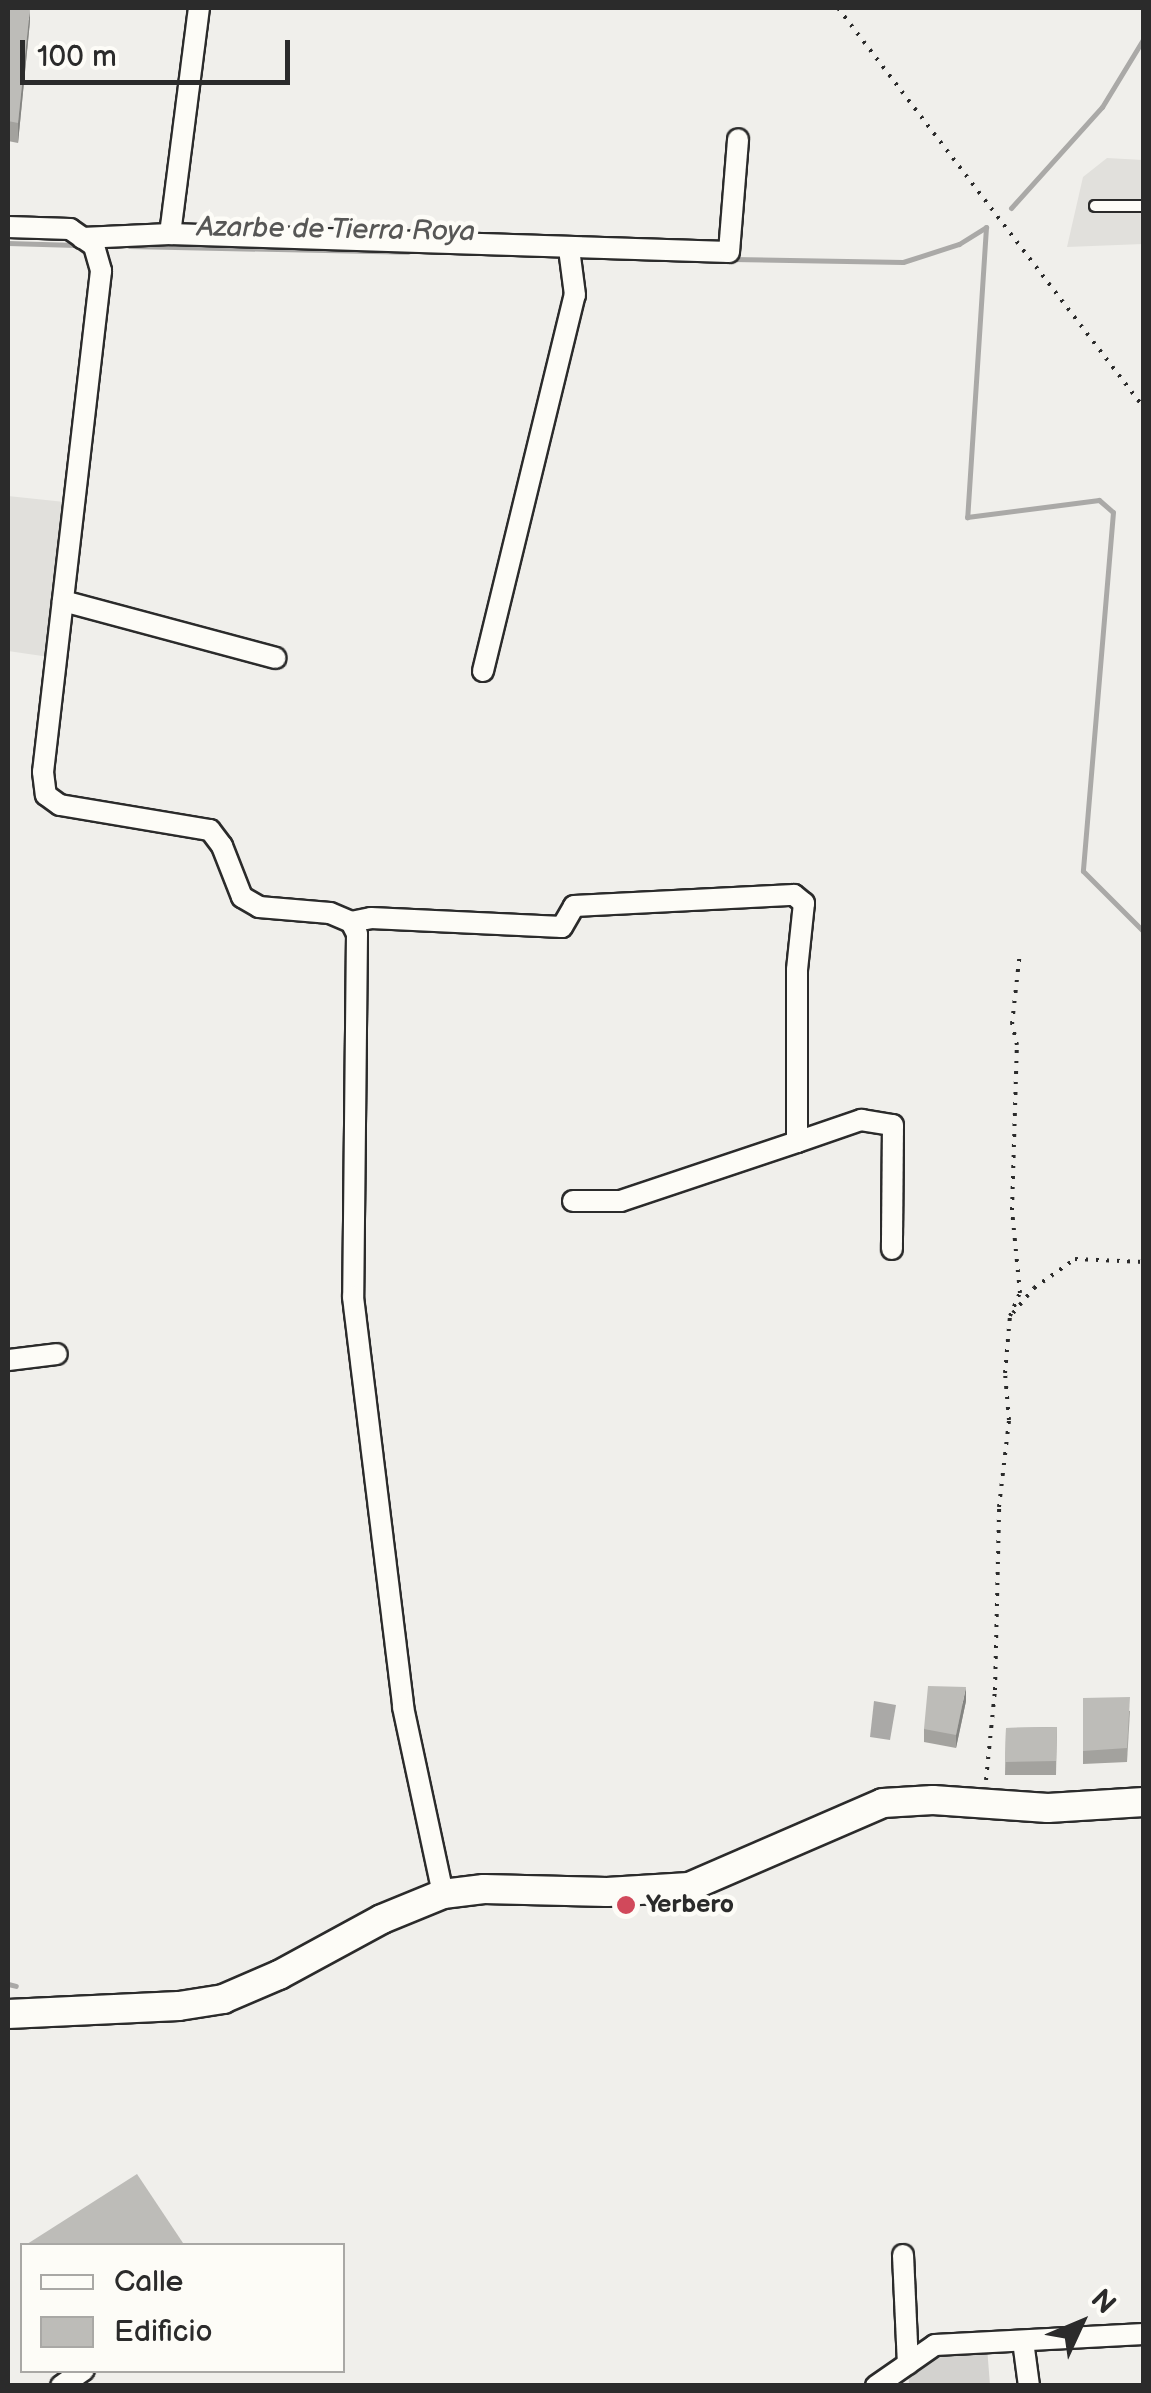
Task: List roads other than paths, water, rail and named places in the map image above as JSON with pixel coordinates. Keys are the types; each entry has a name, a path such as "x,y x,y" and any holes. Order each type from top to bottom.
{"main road":[{"path":"8,2014 179,2006 223,1999 279,1975 382,1918 442,1894 484,1888 676,1889 732,1871 870,1806 912,1800 1048,1808 1144,1802"}],"street":[{"path":"170,234 199,8"},
{"path":"82,238 170,234 730,252 738,139"},
{"path":"8,227 70,228 94,246 101,271 43,772 46,795 60,805 210,830 222,846 242,897 259,907 330,912 351,922 391,919 562,927 574,906 794,896 804,903 797,970 797,1142"},
{"path":"483,672 575,295 569,249"},
{"path":"63,601 276,658"},
{"path":"351,922 359,956 353,1297 403,1707 442,1894"},
{"path":"573,1201 621,1201 861,1120 893,1125 892,1249"},
{"path":"8,1360 57,1354"},
{"path":"903,2256 908,2364"},
{"path":"876,2386 935,2345 1144,2334"},
{"path":"1023,2341 1029,2386"}],"lane":[{"path":"1095,206 1144,206"}],"waterway":[{"name":"Azarbe de Tierra Roya","path":"1011,208 1102,107 1144,38"},
{"path":"986,227 967,517 1099,500 1113,512 1083,871 1144,932"},
{"name":"Azarbe de Tierra Roya","path":"732,259 903,262 959,244 986,227"},
{"name":"Azarbe de Tierra Roya","path":"8,243 76,245"},
{"name":"Azarbe de Tierra Roya","path":"129,246 408,252"},
{"path":"8,1984 16,1986"}],"place":[{"name":"Yerbero","path":"626,1905"}]}
